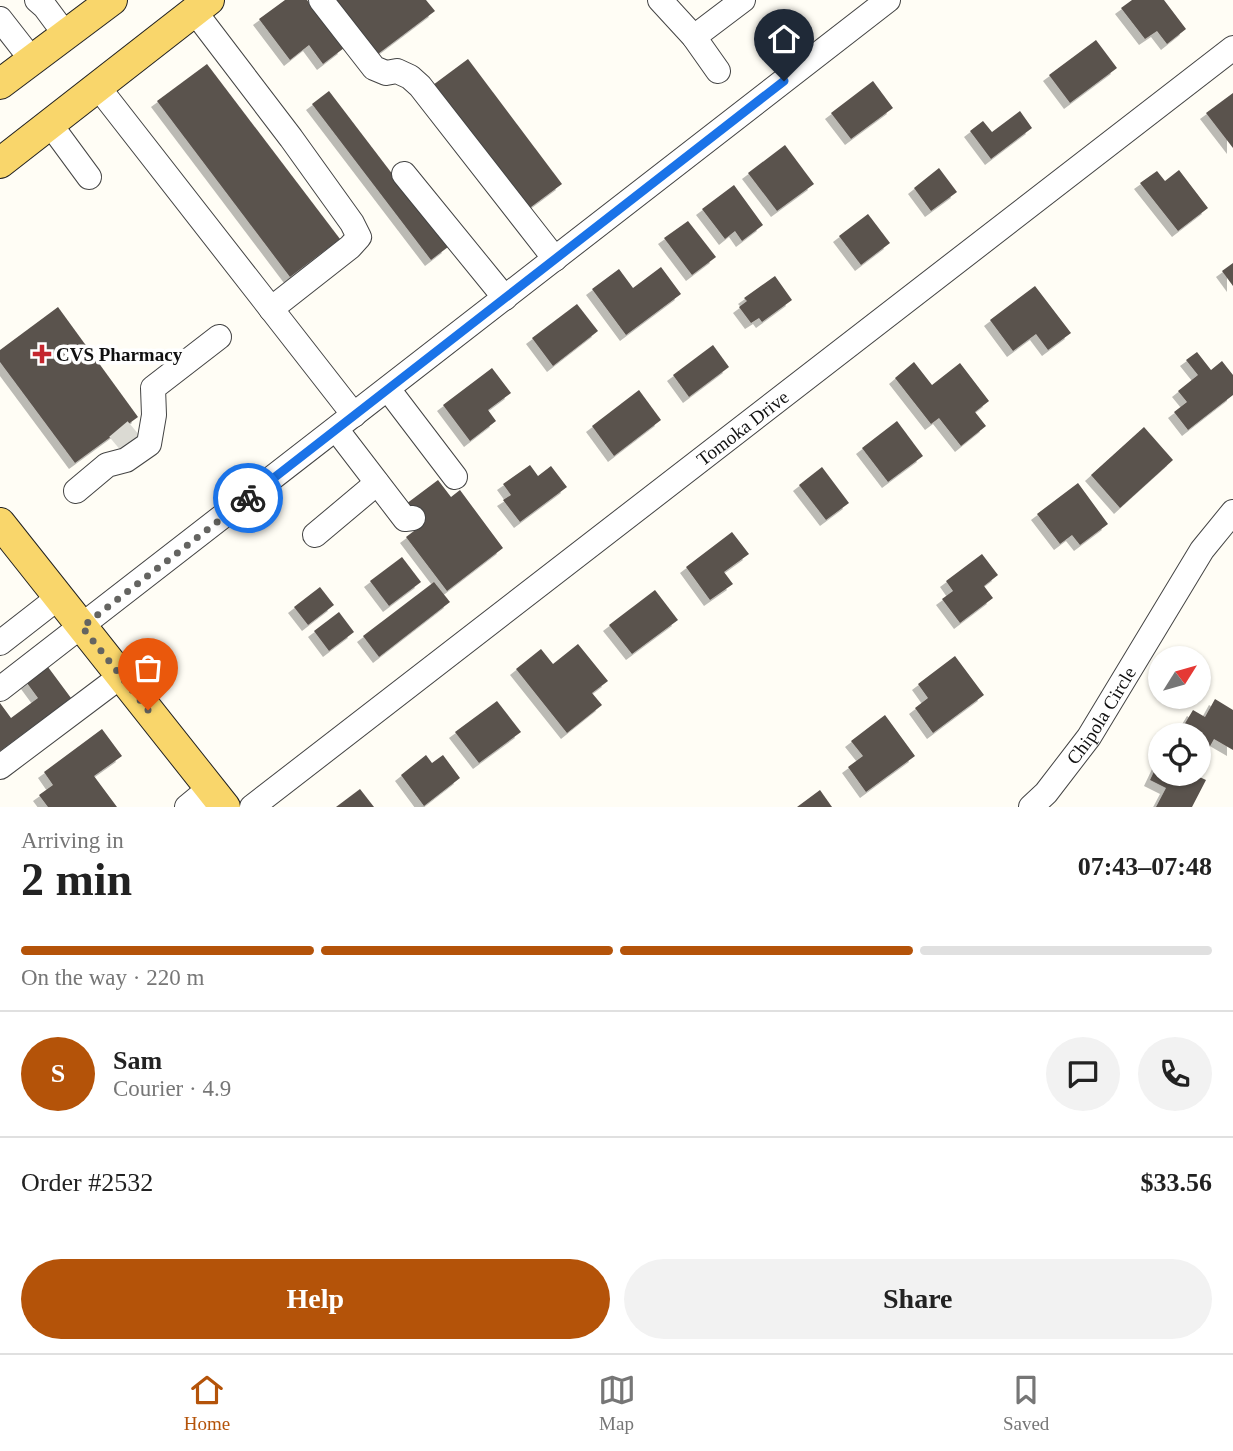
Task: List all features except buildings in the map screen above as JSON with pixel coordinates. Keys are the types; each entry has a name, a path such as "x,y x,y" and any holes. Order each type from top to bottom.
{"main road":[{"path":"0,85 112,0"},
{"path":"0,163 202,6"},
{"path":"0,523 217,797"}],"street":[{"path":"37,0 46,7 65,34"},
{"path":"321,0 374,68 386,73 397,71 410,77 419,86 555,259"},
{"path":"660,0 694,37 718,71"},
{"path":"694,37 743,0"},
{"path":"0,690 888,0"},
{"path":"202,6 359,237 271,309"},
{"path":"1,21 32,60"},
{"name":"Tomoka Drive","path":"252,807 1233,48"},
{"path":"98,87 271,309 345,422 377,483 405,519 413,518"},
{"path":"50,124 89,177"},
{"path":"404,174 505,298"},
{"path":"76,491 128,439 153,388 219,337"},
{"path":"388,388 455,477"},
{"path":"315,535 377,483"},
{"name":"Chipola Circle","path":"1031,807 1046,793 1089,737 1202,550 1233,513"},
{"path":"0,643 59,597"},
{"path":"0,766 121,676"},
{"path":"187,807 217,797"}],"tunnel":[{"path":"117,446 136,430"}],"way so far":[{"path":"148,710 82,627 248,498"}],"place":[{"name":"CVS Pharmacy","path":"42,354"}],"route":[{"path":"248,498 784,81"}]}
